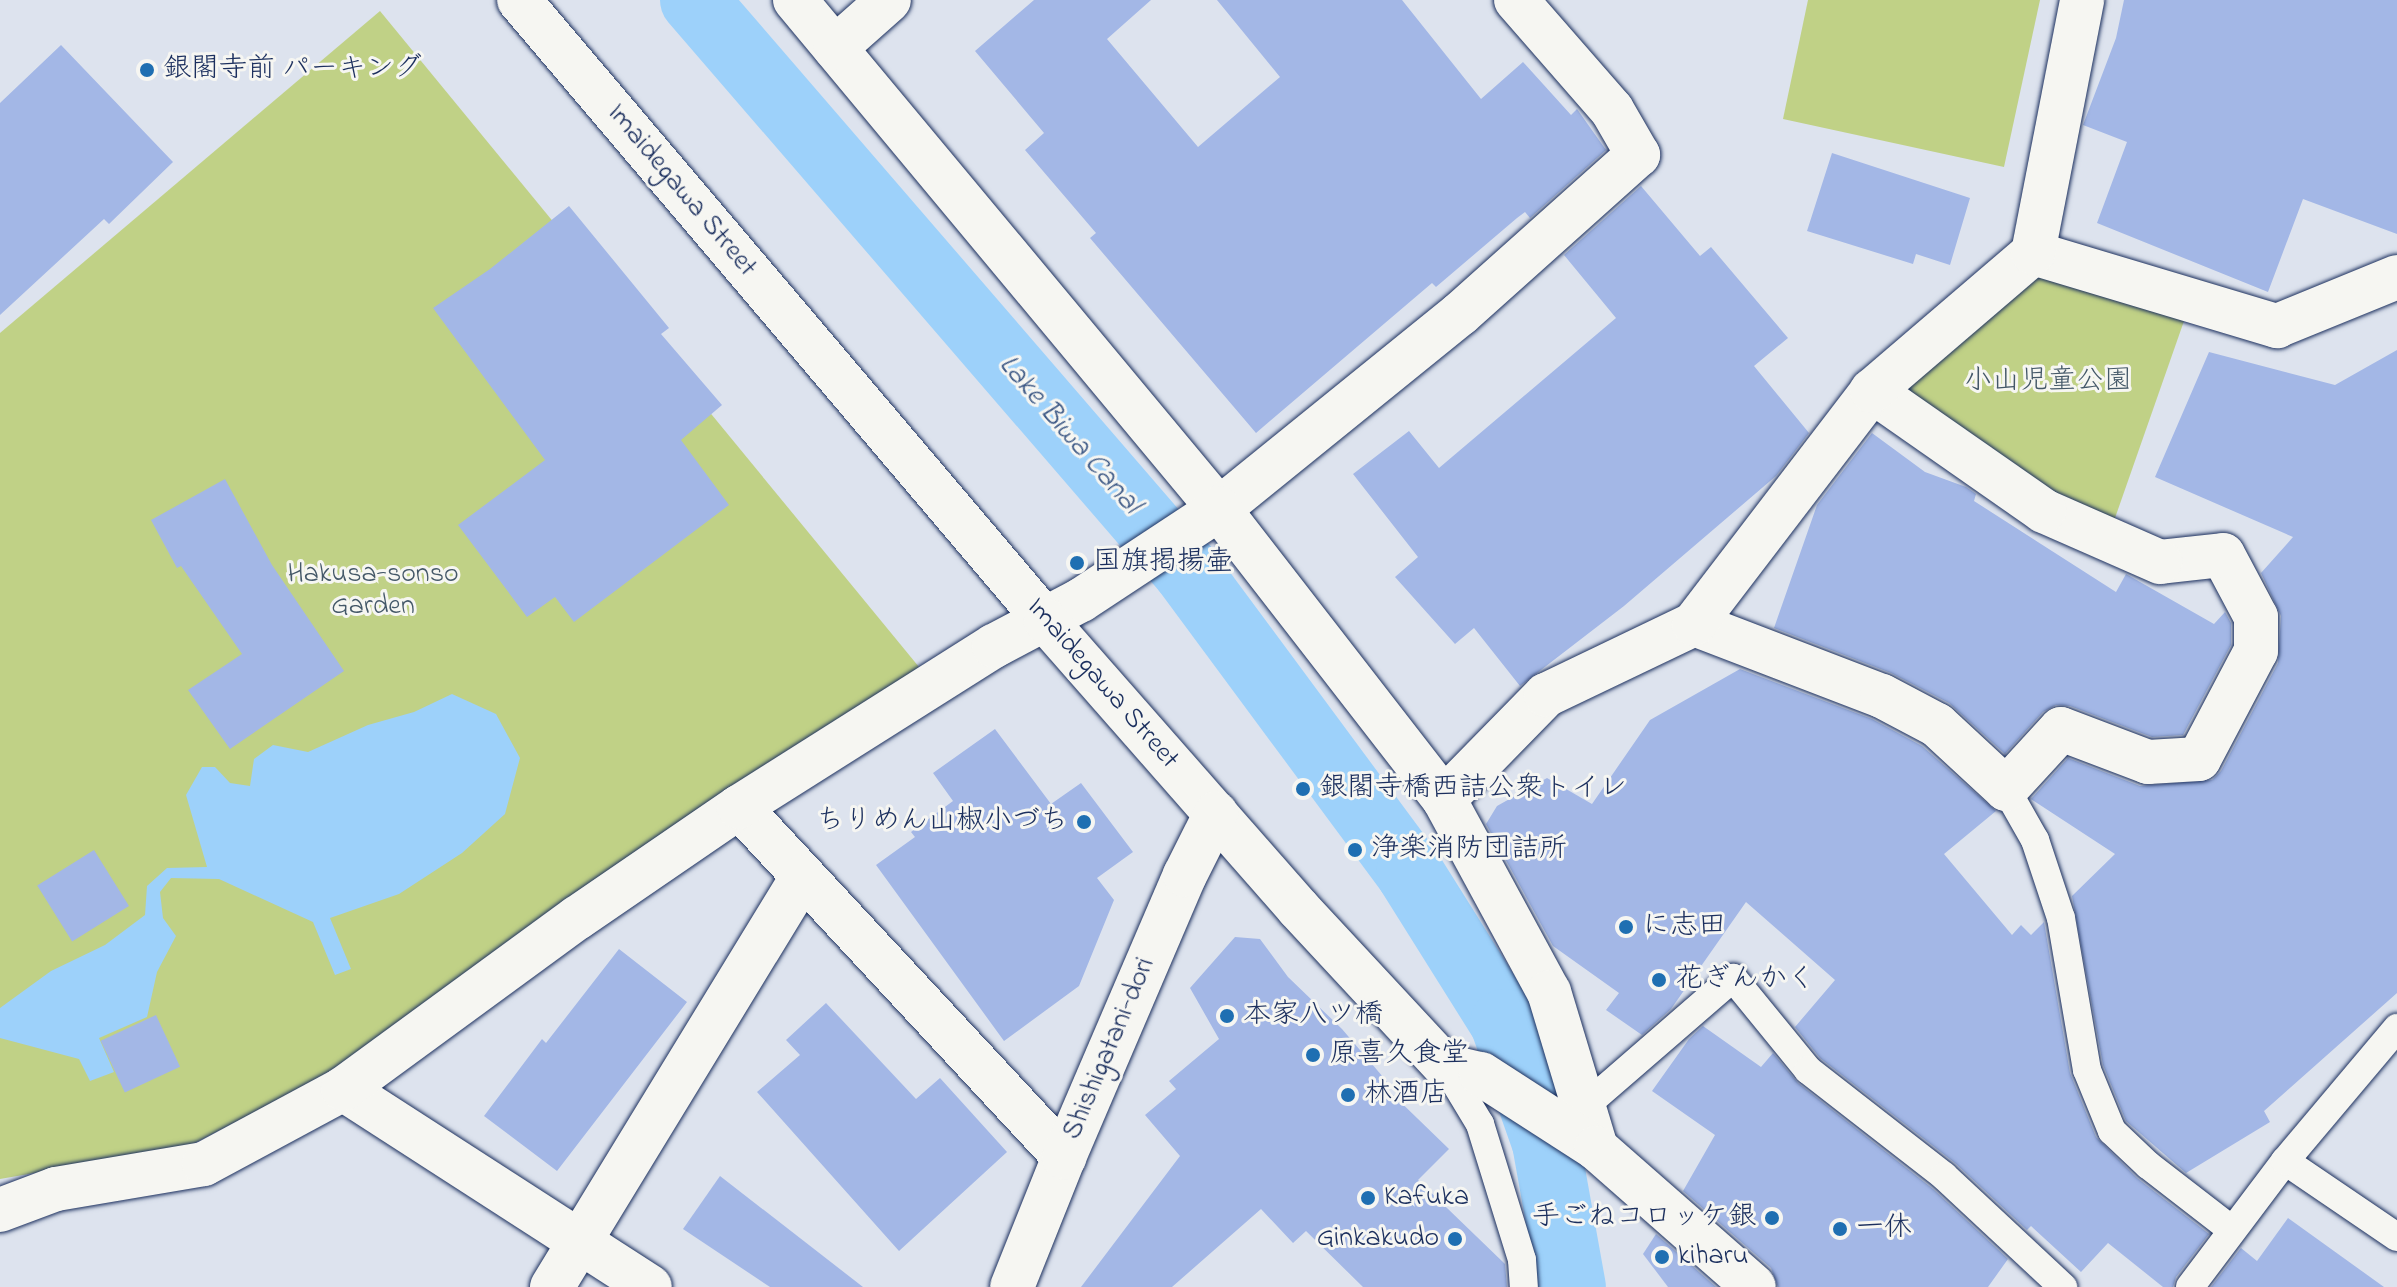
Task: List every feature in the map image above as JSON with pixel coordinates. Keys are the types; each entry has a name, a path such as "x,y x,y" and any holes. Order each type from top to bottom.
{"street":[{"name":"Imaidegawa Street","path":"519,0 1046,621 1298,908 1445,1066"},
{"path":"795,0 1219,509 1444,799 1549,992 1572,1115 1596,1148 1754,1287"},
{"path":"835,48 889,0"},
{"path":"0,1210 56,1189 204,1164 343,1089 577,918 739,807 994,646 1046,621 1219,509 1460,314 1638,155 1612,110 1516,0"},
{"path":"1444,799 1546,695 1694,624 1872,391 2033,253 2082,0"},
{"path":"2033,253 2277,326 2397,277"},
{"path":"1694,624 1882,696 1937,725 2006,789 2061,729 2148,762 2199,759 2256,651 2256,617 2223,555 2160,562 2044,511 1872,391"},
{"path":"739,807 1064,1157"},
{"name":"Shishigatani-dori","path":"1012,1287 1185,875 1216,813"},
{"path":"552,1287 802,877"},
{"path":"1445,1066 1481,1074 1572,1115"},
{"path":"343,1089 650,1287"}],"lane":[{"path":"2006,789 2035,840 2061,918 2087,1070 2112,1131 2148,1165 2232,1230"},
{"path":"1572,1115 1733,978 1808,1070 1944,1176 2063,1287"},
{"path":"2190,1287 2285,1161 2397,1028"},
{"path":"1445,1066 1480,1124 1522,1260 1524,1287"},
{"path":"2285,1161 2397,1237"}],"green space":[{"path":"1808,0 2040,0 2004,167 1783,119"},
{"name":"Hakusa-sonso Garden","path":"380,11 919,667 329,1074 189,1146 0,1179 0,333"},
{"name":"小山児童公園","path":"2033,253 2191,301 2108,538 1872,391"}],"water":[{"path":"452,694 496,714 520,758 505,814 462,853 399,894 330,918 351,969 335,975 313,922 219,879 171,878 160,892 163,918 176,936 157,972 147,1017 99,1038 114,1072 90,1081 79,1059 0,1038 0,1008 51,971 105,945 145,915 147,886 167,868 207,867 186,795 202,767 215,767 230,783 250,786 254,759 273,745 308,752 368,725 414,712"}],"building":[{"path":"1034,0 1151,0 1107,39 1198,147 1280,77 1217,0 1402,0 1481,99 1523,62 1571,115 1577,109 1606,150 1530,218 1525,212 1436,287 1432,283 1256,433 1090,238 1096,233 1025,150 1044,133 975,51"},
{"path":"2124,0 2397,0 2397,234 2303,199 2268,292 2097,223 2127,142 2083,125 2116,38"},
{"path":"61,45 173,162 109,224 104,219 0,315 0,103"},
{"path":"1832,153 1970,198 1950,265 1916,254 1913,264 1807,231"},
{"path":"1641,186 1700,256 1711,247 1788,338 1754,366 1809,433 1776,476 1624,606 1520,686 1474,628 1455,644 1395,577 1418,557 1353,474 1409,431 1439,468 1616,318 1564,255"},
{"path":"569,206 669,328 661,334 722,405 681,440 729,505 574,622 555,597 527,617 458,525 545,460 433,308 490,269"},
{"path":"2397,350 2397,993 2264,1111 2270,1122 2186,1173 2126,1121 2103,1065 2072,896 2115,854 2031,799 2068,758 2140,786 2212,780 2221,771 2278,663 2281,616 2261,573 2293,537 2155,477 2209,352 2335,385"},
{"path":"1872,433 1925,472 1966,487 1976,494 1974,501 2116,592 2126,574 2214,624 2225,612 2231,623 2231,645 2183,735 2152,737 2070,706 2056,705 2043,712 2005,754 1949,703 1891,673 1774,628 1817,505"},
{"path":"225,479 272,565 344,671 230,749 188,690 242,654 181,566 177,568 151,520"},
{"path":"1740,669 1872,719 1922,746 1996,811 1944,854 2012,935 2021,925 2031,935 2044,922 2070,1073 2096,1137 2137,1178 2209,1234 2176,1277 2173,1287 2163,1287 2108,1243 2081,1272 2031,1226 2027,1230 1955,1163 1820,1058 1795,1027 1835,980 1746,902 1671,1009 1642,1035 1606,1010 1619,993 1553,946 1486,824 1497,806 1547,778 1592,804 1650,720"},
{"path":"995,729 1051,804 1081,783 1133,852 1097,878 1114,900 1079,986 1004,1041 876,865 915,837 911,832 953,801 933,773"},
{"path":"94,850 129,906 72,941 37,886"},
{"path":"1235,937 1260,939 1288,977 1342,1029 1389,1084 1385,1087 1449,1149 1418,1180 1505,1264 1507,1287 1363,1287 1306,1231 1293,1243 1261,1209 1172,1287 1081,1287 1180,1156 1145,1115 1176,1089 1169,1081 1219,1039 1190,988"},
{"path":"619,949 687,1002 557,1171 484,1116 542,1039 546,1043"},
{"path":"826,1003 916,1099 940,1078 1007,1152 899,1251 757,1092 800,1055 786,1040"},
{"path":"156,1015 180,1067 125,1092 101,1041"},
{"path":"1703,1026 1761,1067 1773,1053 1798,1083 1933,1189 2008,1259 1988,1287 1778,1287 1771,1268 1683,1191 1715,1135 1652,1091 1689,1039"},
{"path":"720,1176 863,1287 770,1287 683,1229"},
{"path":"2288,1218 2384,1287 2211,1287 2241,1248 2257,1261"},
{"path":"1656,1234 1716,1287 1668,1287 1643,1254"}],"waterway":[{"name":"Lake Biwa Canal","path":"694,0 1186,570 1410,873 1504,1023 1546,1143 1572,1287"}],"place":[{"name":"銀閣寺前 パーキング","path":"147,70"},
{"name":"国旗掲揚壷","path":"1077,563"},
{"name":"銀閣寺橋西詰公衆トイレ","path":"1303,789"},
{"name":"ちりめん山椒小づち","path":"1084,822"},
{"name":"浄楽消防団詰所","path":"1355,850"},
{"name":"に志田","path":"1626,927"},
{"name":"花ぎんかく","path":"1659,980"},
{"name":"本家八ツ橋","path":"1227,1016"},
{"name":"原喜久食堂","path":"1313,1055"},
{"name":"林酒店","path":"1348,1095"},
{"name":"Kafuka","path":"1368,1198"},
{"name":"手ごねコロッケ銀","path":"1772,1218"},
{"name":"一休","path":"1840,1229"},
{"name":"Ginkakudo","path":"1455,1239"},
{"name":"kiharu","path":"1662,1257"}]}
